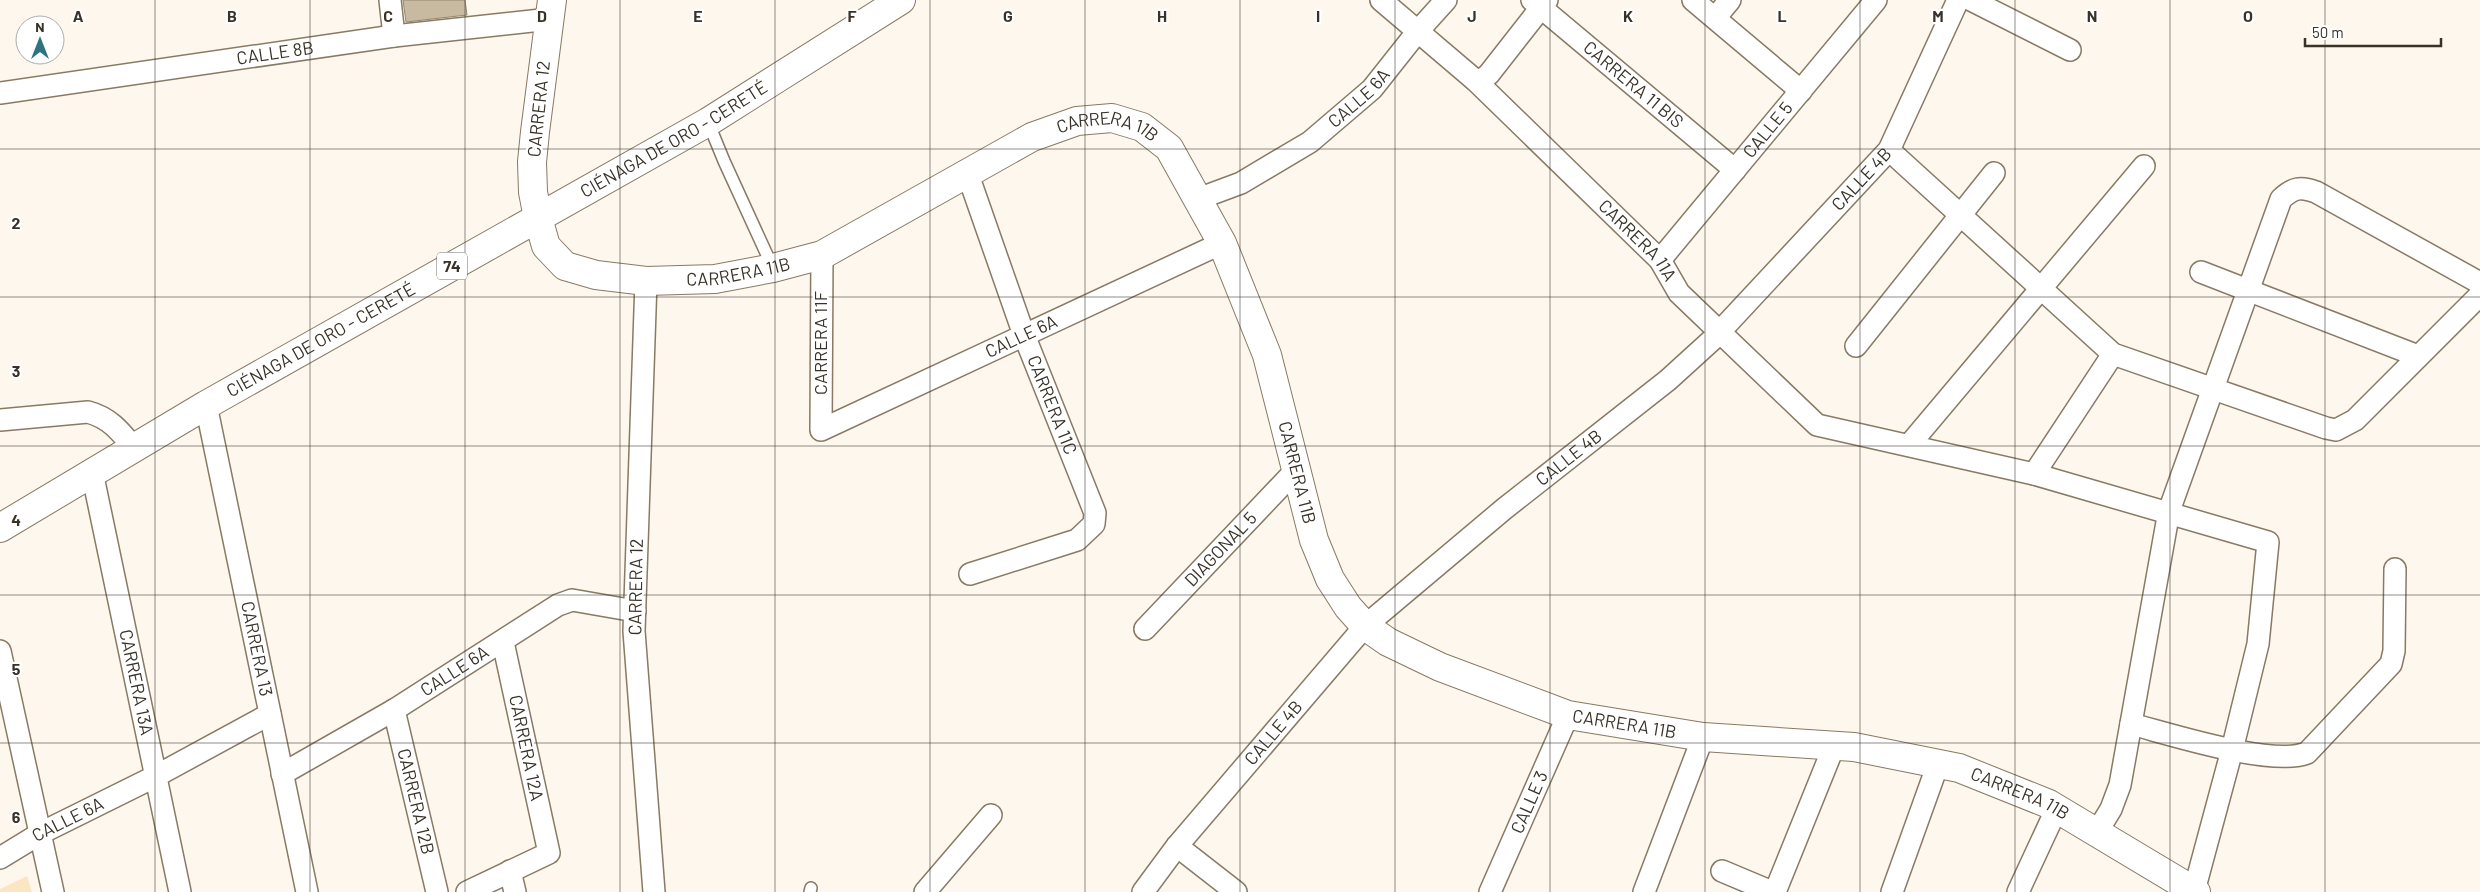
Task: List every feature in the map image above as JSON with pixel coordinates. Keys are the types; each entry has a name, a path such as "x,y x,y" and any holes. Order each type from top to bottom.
{"main road":[{"name":"CIÉNAGA DE ORO - CERETÉ","path":"0,528 206,405 708,122 901,0"},
{"name":"CARRERA 12","path":"538,218 533,192 532,162 551,10"},
{"name":"CARRERA 11B","path":"538,218 546,246 565,266 596,274 646,281 715,279 773,268 822,255 966,172 1032,137 1077,121 1112,118 1142,127 1169,148 1222,243 1267,355 1314,540 1330,579 1348,607 1365,626 1388,642 1440,667 1568,715 1703,736 1854,747 1959,768 2057,808 2195,891"}],"street":[{"path":"390,0 394,36"},
{"name":"CARRERA 11A","path":"1381,0 1475,80 1660,260 1679,293 1817,425 1910,444 2034,474 2169,511 2268,542 2258,644 2232,750"},
{"name":"CALLE 6A","path":"1198,200 1240,183 1310,142 1372,89 1418,31 1446,0"},
{"path":"1693,0 1801,90"},
{"path":"1715,18 1730,0"},
{"name":"CALLE 5","path":"1660,260 1876,0"},
{"name":"CALLE 4B","path":"1144,892 1177,846 1365,626 1504,509 1668,380 1719,332 1889,150 1958,0"},
{"path":"1971,0 2070,50"},
{"path":"1475,80 1483,79 1489,74 1540,3"},
{"name":"CARRERA 11 BIS","path":"1540,3 1735,170"},
{"name":"CALLE 8B","path":"0,93 394,36 551,10"},
{"path":"1889,150 2113,354 2336,430 2355,420 2480,295"},
{"path":"1910,444 2144,166"},
{"name":"CARRERA 11C","path":"966,172 1024,335 1095,513 1094,524 1077,540 970,574"},
{"path":"1856,346 1994,174"},
{"path":"2097,832 2111,809 2120,785 2169,511 2281,199 2292,189 2304,187 2332,200 2480,283"},
{"name":"CALLE 6A","path":"821,430 1222,243"},
{"name":"CARRERA 11F","path":"821,430 822,255"},
{"path":"2202,272 2248,288 2418,356"},
{"name":"CARRERA 12","path":"646,281 634,611 654,892"},
{"path":"2034,474 2113,354"},
{"name":"CARRERA 13","path":"206,405 307,892"},
{"path":"0,420 88,412 102,416 117,426 134,448"},
{"name":"DIAGONAL 5","path":"1145,629 1296,470"},
{"name":"CARRERA 13A","path":"92,472 180,892"},
{"path":"2131,724 2232,750 2294,758 2306,753 2392,664 2394,651 2395,569"},
{"name":"CALLE 6A","path":"282,774 394,710 503,642 558,604 572,600 634,611"},
{"name":"CARRERA 12A","path":"503,642 549,853 510,871"},
{"path":"0,650 53,892"},
{"name":"CARRERA 12B","path":"394,710 436,892"},
{"name":"CALLE 6A","path":"0,858 41,833 156,776 270,714"},
{"name":"CALLE 3","path":"1490,892 1568,715"},
{"path":"1644,892 1703,736"},
{"path":"1722,871 1773,892 1834,746"},
{"path":"2195,891 2232,750"},
{"path":"1892,892 1938,764"},
{"path":"2018,892 2057,808"},
{"path":"925,892 991,815"},
{"path":"1177,846 1236,892"},
{"path":"468,892 510,871 515,892"}],"lane":[{"path":"708,122 773,268"}],"shaded area":[{"path":"27,876 32,892 0,892 0,889"}],"building":[{"path":"403,0 465,0 467,15 406,22"}]}
